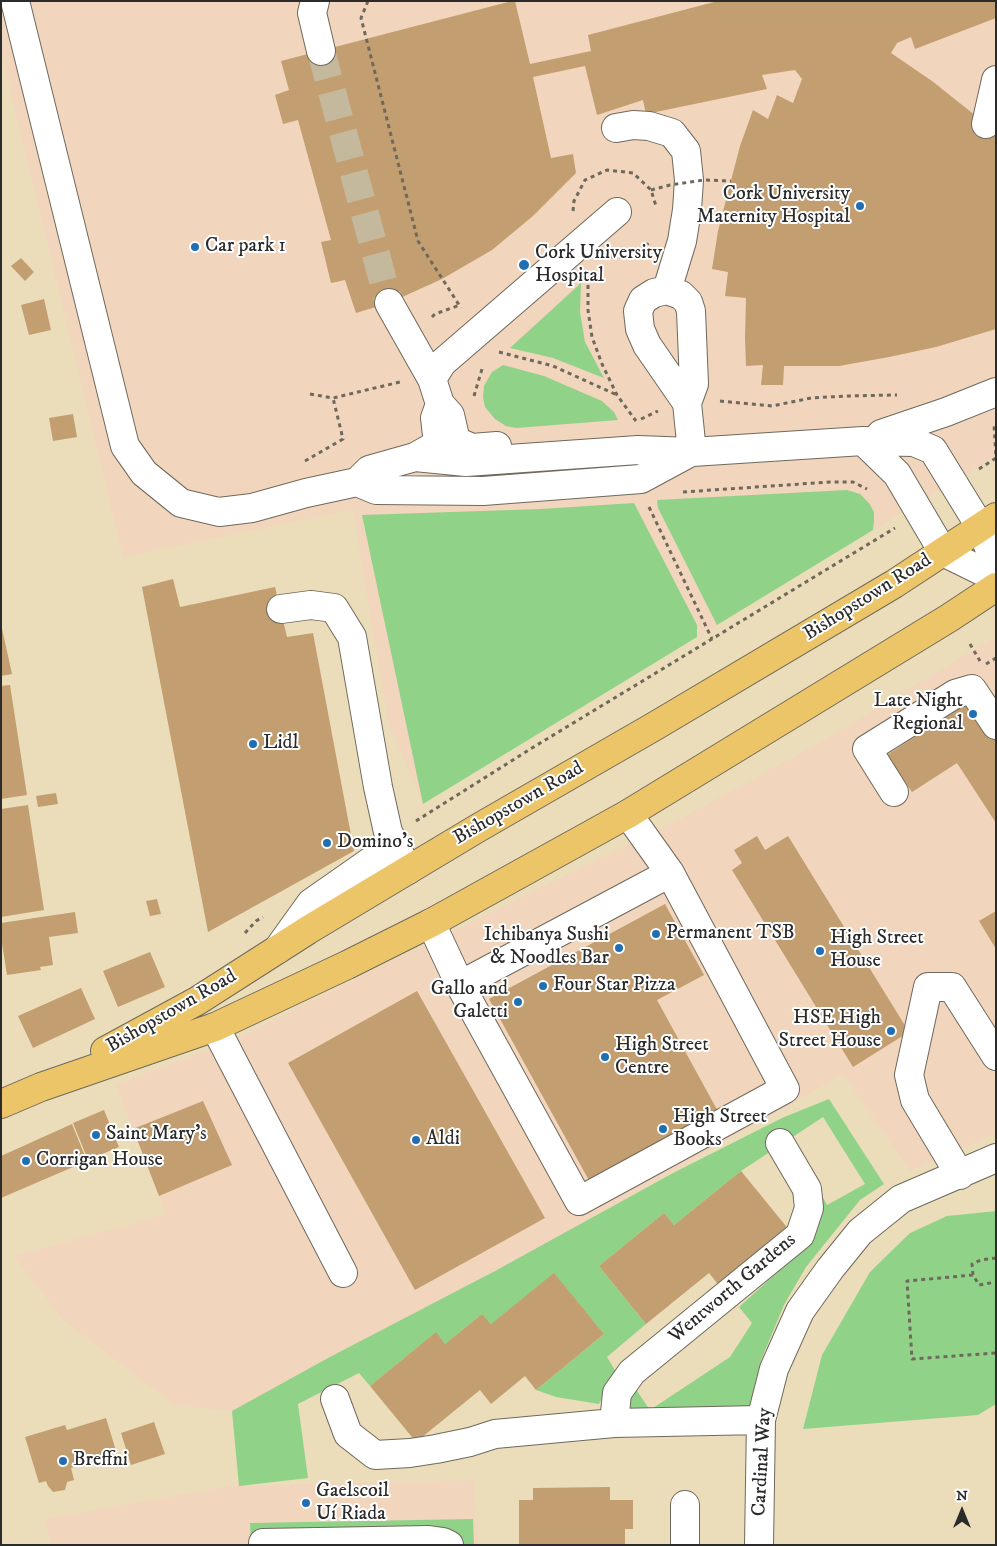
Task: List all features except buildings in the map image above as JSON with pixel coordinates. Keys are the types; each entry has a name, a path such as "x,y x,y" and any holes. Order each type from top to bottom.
{"main road":[{"name":"Bishopstown Road","path":"40,1087 197,1001 478,828 664,721 894,584 988,522"},
{"name":"Bishopstown Road","path":"1,1104 40,1087 215,1027 348,965 431,923 628,814 949,618 996,586"}],"street":[{"path":"15,1 125,446 144,473 181,503 220,512 252,508 306,493 357,482 369,470 434,454 466,462 638,450 692,452 863,441 924,446 988,522 996,565"},
{"path":"315,1 312,13 321,51"},
{"path":"991,121 996,80"},
{"path":"616,128 633,125 649,126 672,133 686,151 689,180 688,210 684,235 667,290"},
{"path":"434,454 436,392 442,363 478,332 579,257 617,212"},
{"path":"687,403 647,345 640,329 638,311 643,300 654,293 667,290 681,295 688,302 691,311 694,384 687,403 692,452"},
{"path":"389,303 450,415 456,441 472,448 637,433 692,452"},
{"path":"863,441 996,392"},
{"path":"897,474 924,446 946,412"},
{"path":"863,441 897,474 943,552 996,578"},
{"path":"357,482 376,490 483,491 631,480 641,479 692,452"},
{"path":"281,609 311,605 334,608 352,637 378,787 388,832 408,870"},
{"path":"894,792 867,749 955,694 972,689 996,725"},
{"path":"431,923 460,985 579,1201 785,1089 670,872 628,814"},
{"path":"277,950 311,902 394,845"},
{"path":"460,985 670,872"},
{"path":"960,1175 915,1100 909,1075 928,987 952,987 996,1056"},
{"path":"215,1027 343,1273"},
{"name":"Wentworth Gardens","path":"614,1423 617,1393 632,1372 800,1235 809,1208 807,1188 780,1143"},
{"name":"Cardinal Way","path":"759,1545 761,1420 774,1368 800,1311 830,1269 860,1232 901,1199 996,1158"},
{"path":"335,1399 348,1434 375,1456 436,1449 470,1442 495,1434 614,1423 761,1420"},
{"path":"685,1505 685,1545"},
{"path":"263,1543 430,1540 449,1545"}],"path":[{"path":"368,1 361,18 418,241 459,306 496,352 553,366 617,395"},
{"path":"572,217 574,201 585,180 607,170 633,173 651,190 656,208"},
{"path":"651,190 704,180 731,181"},
{"path":"626,422 636,421 617,395 602,364 592,337 588,310 588,272 579,257 625,257 646,247 649,241"},
{"path":"473,399 481,371 502,345"},
{"path":"310,394 333,398 390,384"},
{"path":"717,394 718,401 772,406 811,398 900,395"},
{"path":"978,469 996,458"},
{"path":"647,503 712,639 896,527"},
{"path":"970,644 984,666 996,658"},
{"path":"996,1258 981,1260 972,1264 973,1275 979,1285 996,1282"},
{"path":"973,1275 907,1281 912,1359 996,1353"}],"shaded area":[{"name":"Cork University Hospital","path":"1,1 996,1 996,457 423,804 388,721 353,510 123,557 1,52"},
{"path":"996,636 996,1133 910,1171 843,1074 595,1216 232,1411 174,1405 62,1319 14,1256 166,1214 116,1085 237,1038 680,819 821,742"},
{"name":"Gaelscoil Uí Riada","path":"474,1480 477,1545 52,1545 44,1519 230,1486"}],"green space":[{"path":"581,283 580,312 585,342 604,378 553,358 510,348"},
{"path":"503,365 544,376 602,401 614,412 618,420 516,428 506,426 495,419 485,407 483,397 484,386 492,372"},
{"path":"847,490 860,494 869,503 874,512 873,530 717,625 658,508 657,500"},
{"path":"634,503 697,625 697,637 423,804 362,515 541,509"},
{"path":"829,1099 884,1184 860,1200 806,1267 784,1305 761,1360 752,1403 742,1420 667,1427 623,1407 635,1388 650,1410 730,1357 752,1323 739,1307 813,1240 817,1231 820,1192 827,1205 865,1184 823,1117 741,1171 674,1225 664,1213 599,1266 646,1324 607,1357 616,1372 599,1404 556,1397 536,1390 604,1334 554,1274 491,1324 482,1314 445,1344 435,1333 370,1386 359,1373 298,1404 308,1478 239,1486 232,1411 328,1358 495,1271 673,1173 782,1118"},
{"path":"996,1211 996,1404 978,1415 803,1429 822,1355 870,1272 910,1233 947,1216"},
{"path":"473,1519 474,1545 251,1545 250,1523"}],"tunnel":[{"path":"321,51 389,303"}],"place":[{"name":"Cork University Maternity Hospital","path":"860,206"},
{"name":"Car park 1","path":"195,247"},
{"name":"Cork University Hospital","path":"524,265"},
{"name":"Late Night Regional","path":"973,714"},
{"name":"Lidl","path":"253,744"},
{"name":"Domino's","path":"327,843"},
{"name":"Permanent TSB","path":"656,934"},
{"name":"Ichibanya Sushi & Noodles Bar","path":"619,948"},
{"name":"High Street House","path":"820,951"},
{"name":"Four Star Pizza","path":"543,986"},
{"name":"Gallo and Galetti","path":"518,1002"},
{"name":"HSE High Street House","path":"891,1031"},
{"name":"High Street Centre","path":"605,1057"},
{"name":"High Street Books","path":"663,1129"},
{"name":"Saint Mary's","path":"96,1135"},
{"name":"Aldi","path":"416,1140"},
{"name":"Corrigan House","path":"26,1161"},
{"name":"Breffni","path":"63,1461"},
{"name":"Gaelscoil Uí Riada","path":"306,1503"}]}
